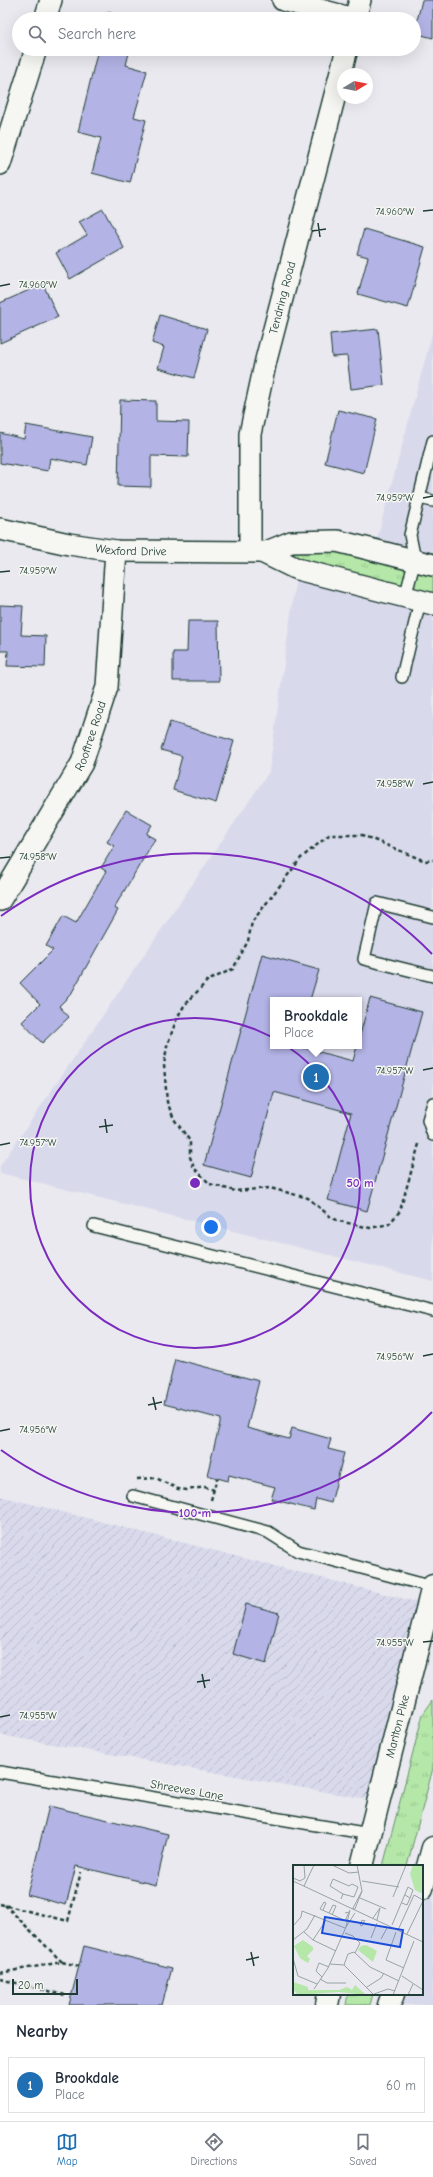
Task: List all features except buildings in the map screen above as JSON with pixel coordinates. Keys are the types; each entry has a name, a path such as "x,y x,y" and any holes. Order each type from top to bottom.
{"highway":[{"name":"Marlton Pike","path":"362,1865 433,1586"},
{"path":"427,1881 433,1848"},
{"path":"327,2005 329,1995"},
{"path":"390,2005 392,1995"}],"street":[{"path":"47,12 51,0"},
{"path":"283,0 328,12"},
{"path":"357,12 360,0"},
{"path":"0,164 34,56"},
{"name":"Tendring Road","path":"257,552 250,434 266,360 345,56"},
{"name":"Wexford Drive","path":"0,529 68,544 116,552 257,552 291,542 337,541 424,562"},
{"name":"Rooftree Road","path":"0,900 82,763 107,687 116,552"},
{"name":"Wexford Drive","path":"257,552 297,569 419,601"}],"lane":[{"path":"402,677 419,601 424,562 410,535 433,444"},
{"path":"419,498 433,502"},
{"path":"433,917 377,903 364,959 433,976"},
{"path":"433,1103 428,1120 433,1135"},
{"path":"94,1226 433,1311"},
{"path":"133,1496 268,1532 298,1550 433,1586"},
{"name":"Shreeves Lane","path":"0,1772 370,1834"}],"path":[{"path":"420,1139 400,1211 389,1224 380,1227 370,1228 340,1221 331,1217 308,1198 270,1188 235,1191 222,1189 210,1184 194,1168 190,1157 190,1141 174,1119 167,1102 164,1065 171,1033 184,1006 207,981 233,969 248,942 252,922 301,858 329,835 362,835 425,861 433,860"},
{"path":"137,1479 156,1478 178,1489 187,1490 206,1487 214,1490"},
{"path":"207,1516 217,1478"},
{"path":"0,1904 68,1921 81,1872"},
{"path":"4,1905 62,1962"},
{"path":"0,1973 62,1962 79,1966"},
{"path":"0,1979 65,1995"}],"shaded area":[{"path":"433,330 433,565 374,550"},
{"path":"297,569 433,604 433,1281 0,1173 0,1166 269,772"},
{"path":"0,1496 428,1605 378,1801 0,1735"},
{"path":"433,1848 433,2005 389,2005 392,1995 423,1995 423,1883"}],"green space":[{"path":"291,542 433,565 433,604 264,553"},
{"path":"433,1700 433,1768 407,1865 383,1865 423,1714"},
{"path":"348,1995 373,1995 370,2005 346,2005"}],"place":[{"name":"Brookdale","path":"316,1077"}]}
